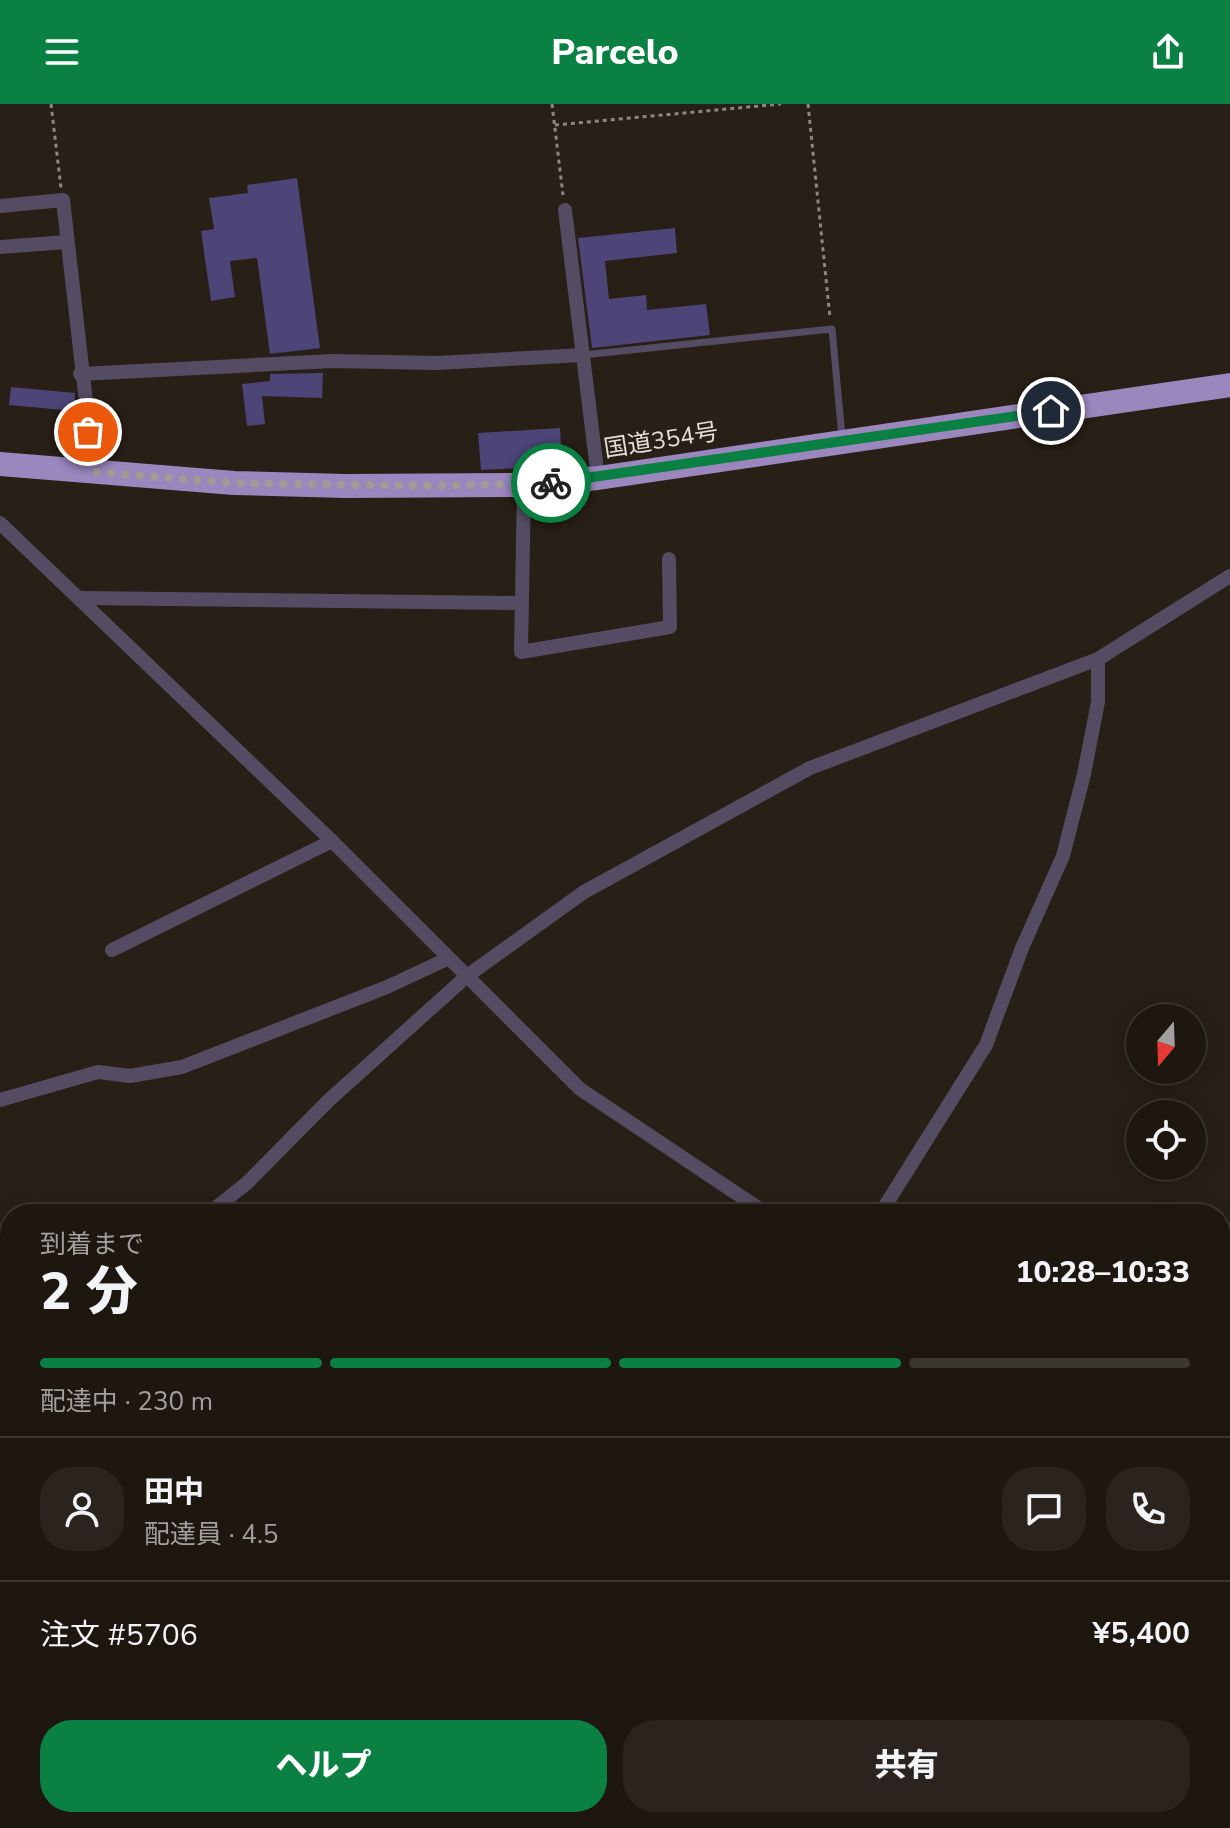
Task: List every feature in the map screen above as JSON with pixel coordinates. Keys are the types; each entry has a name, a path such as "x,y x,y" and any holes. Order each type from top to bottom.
{"highway":[{"name":"国道354号","path":"0,464 234,483 524,485 598,478 1230,385"}],"street":[{"path":"0,206 63,200 80,374 94,472"},
{"path":"565,210 598,478"},
{"path":"0,247 67,242"},
{"path":"80,374 333,361 437,363 583,355"},
{"path":"524,485 521,652 670,627 669,559"},
{"path":"0,523 332,841 580,1089 752,1204"},
{"path":"221,1204 247,1183 328,1101 467,976 584,892 810,768 1098,659 1230,576"},
{"path":"79,598 520,603"},
{"path":"886,1204 986,1045 1022,948 1063,856 1098,702 1098,659"},
{"path":"112,950 332,841"},
{"path":"0,1100 98,1072 130,1076 182,1067 373,992 447,959"}],"lane":[{"path":"583,355 832,329 842,441"}],"path":[{"path":"51,104 63,200"},
{"path":"552,104 565,210"},
{"path":"555,125 781,104"},
{"path":"808,104 832,329"}],"building":[{"path":"297,178 320,348 270,354 257,258 230,261 235,297 211,301 201,231 214,229 209,198 248,193 247,185"},
{"path":"675,228 677,253 605,261 609,299 646,295 647,310 706,304 710,335 592,348 578,238"},
{"path":"323,373 322,398 262,396 265,424 247,426 242,384 270,381 270,374"},
{"path":"11,387 75,393 74,411 9,405"},
{"path":"560,428 562,466 481,470 478,433"}],"way so far":[{"path":"88,432 94,472 234,483 345,486 551,483"}],"route":[{"path":"551,483 1051,411"}]}
